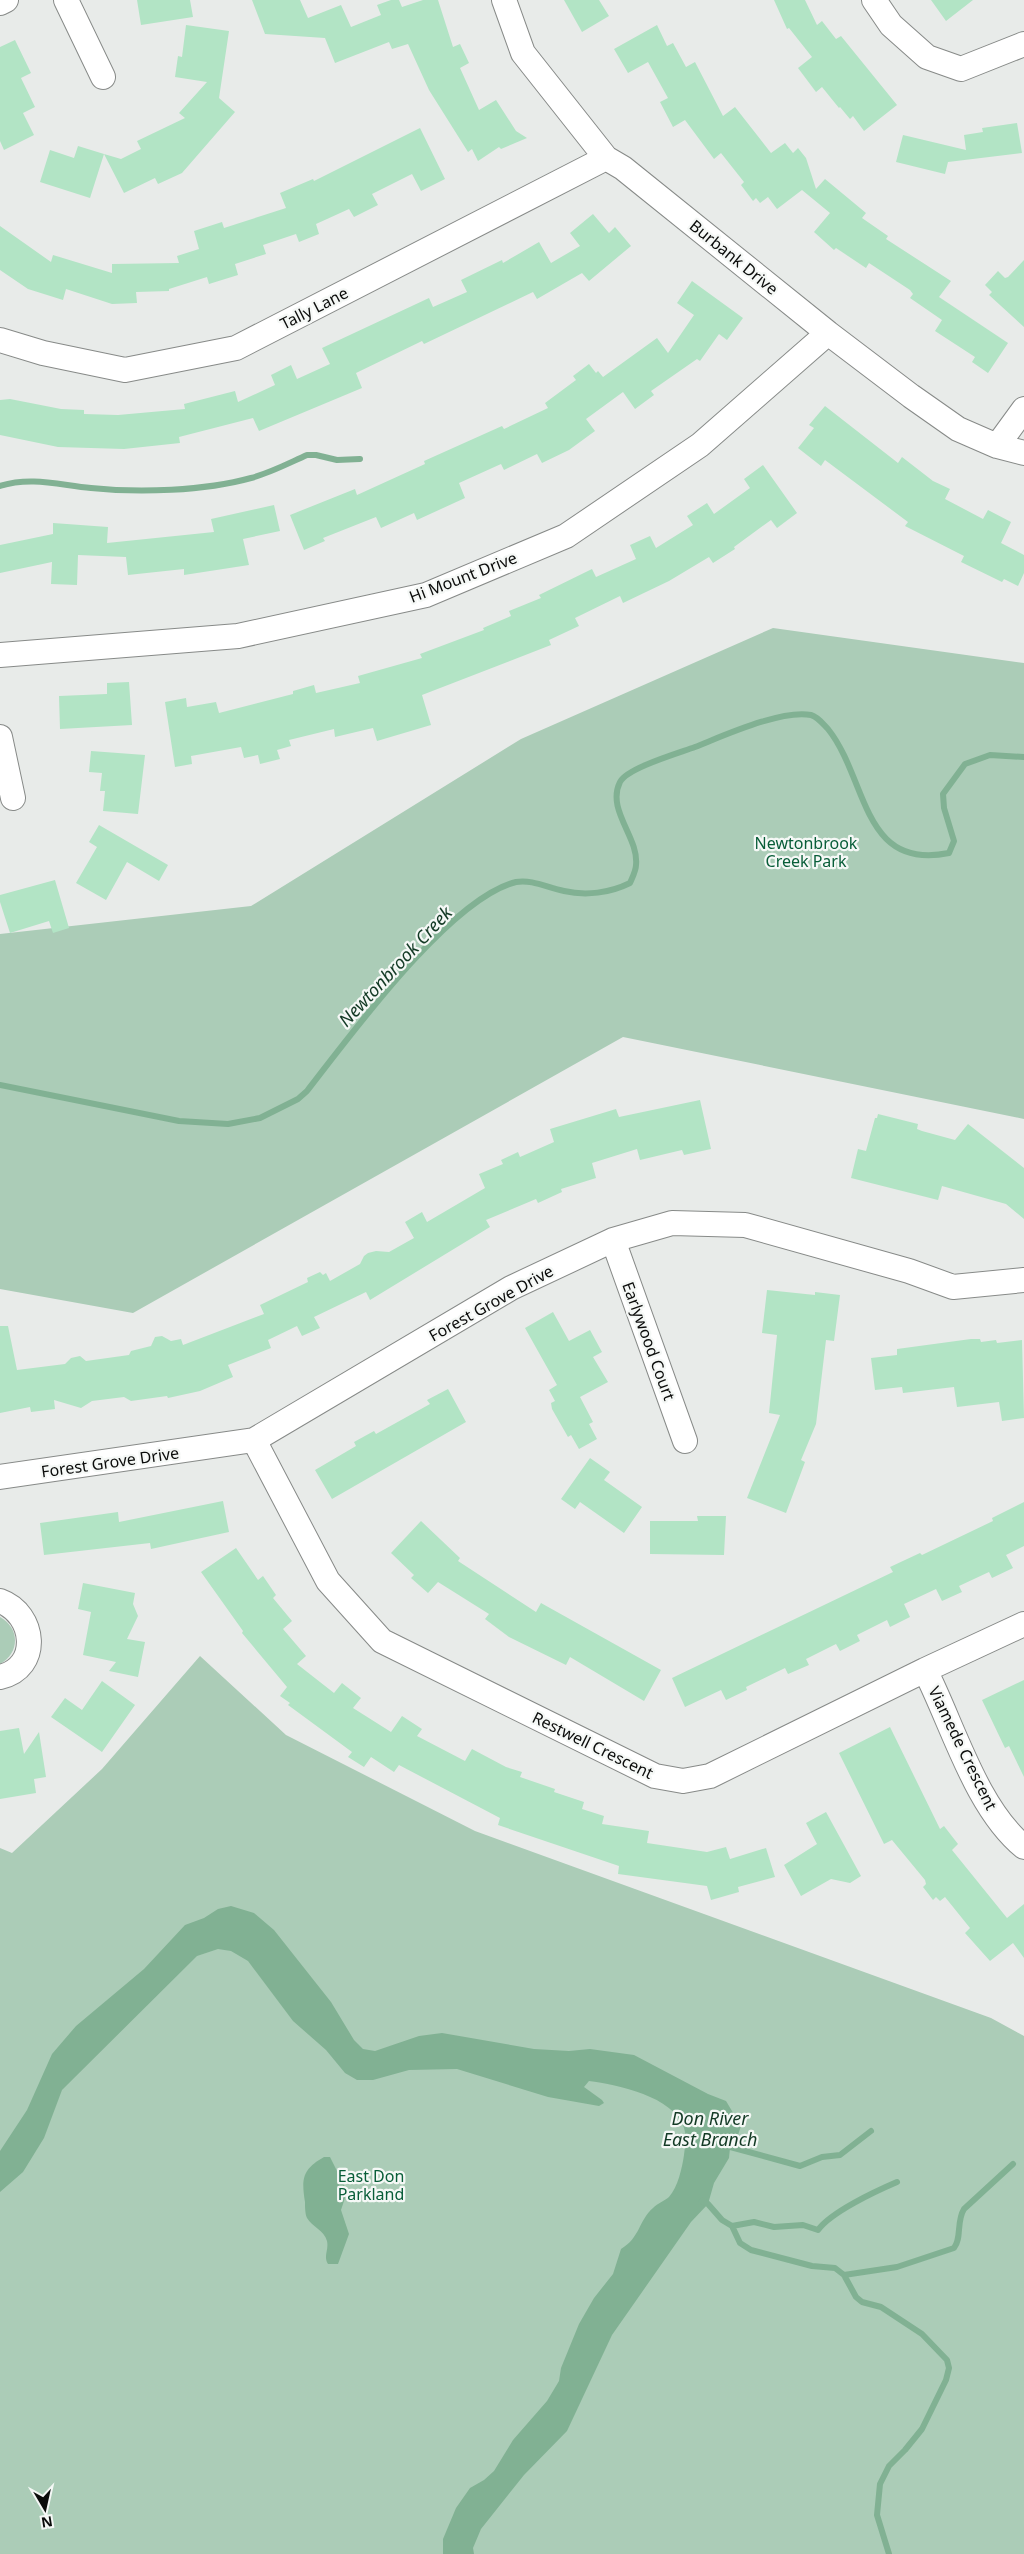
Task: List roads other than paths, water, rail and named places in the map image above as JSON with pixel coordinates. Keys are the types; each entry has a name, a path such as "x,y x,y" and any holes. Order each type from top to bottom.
{"street":[{"path":"0,3 6,0"},
{"path":"66,0 104,77"},
{"name":"Burbank Drive","path":"504,0 523,53 606,158 623,168 828,334 910,396 958,429 996,446 1024,453"},
{"path":"874,0 891,25 926,57 961,69 1024,44"},
{"name":"Tally Lane","path":"0,340 43,353 125,370 236,348 606,158"},
{"name":"Hi Mount Drive","path":"0,655 238,636 426,594 566,536 700,445 828,334"},
{"path":"996,446 1024,409"},
{"path":"0,737 13,798"},
{"name":"Forest Grove Drive","path":"0,1477 254,1440 511,1288 613,1240 672,1223 745,1225 909,1271 953,1288 1024,1280"},
{"name":"Earlywood Court","path":"613,1240 685,1441"},
{"name":"Restwell Crescent","path":"254,1440 328,1581 382,1641 655,1776 683,1781 710,1776 925,1670 1024,1624"},
{"path":"0,1602 19,1612 26,1623 29,1635 28,1648 24,1660 16,1669 0,1677"},
{"name":"Viamede Crescent","path":"925,1670 984,1798 1001,1824 1024,1847"}],"water":[{"name":"Don River East Branch","path":"231,1906 254,1913 274,1930 331,2002 354,2040 363,2049 375,2051 419,2036 442,2033 534,2049 569,2051 590,2049 634,2055 708,2094 726,2101 741,2126 737,2138 730,2148 729,2158 714,2183 708,2204 691,2222 612,2335 567,2431 524,2475 481,2529 473,2548 474,2554 443,2554 443,2539 456,2508 470,2488 484,2480 494,2471 513,2440 547,2401 559,2381 561,2368 579,2324 594,2298 613,2274 621,2249 632,2240 648,2213 669,2197 675,2188 686,2142 684,2128 678,2117 657,2100 629,2089 589,2081 584,2087 602,2100 604,2103 599,2106 548,2097 457,2069 409,2070 373,2080 357,2080 345,2073 326,2050 293,2021 248,1961 231,1951 218,1949 197,1956 62,2090 44,2138 23,2172 0,2192 0,2151 27,2110 52,2054 76,2026 144,1969 185,1925 204,1918 218,1909"},
{"path":"324,2157 330,2157 346,2189 341,2210 349,2234 338,2264 328,2264 326,2258 327,2241 321,2231 309,2221 305,2212 303,2187 305,2175 317,2161"}],"waterway":[{"path":"0,486 34,481 110,490 171,490 213,486 251,478 272,471 307,455 337,460 360,459"},
{"name":"Newtonbrook Creek","path":"0,1085 179,1121 228,1124 260,1118 298,1099 307,1091 403,972 432,941 462,914 490,893 522,881 581,893 606,891 630,883 635,872 636,855 617,803 617,792 620,782 632,771 643,766 736,730 785,716 799,714 814,716 828,729 841,749 870,816 883,835 899,848 920,855 949,853 954,841 944,808 943,794 965,764 990,755 1024,757"},
{"path":"723,2145 800,2166 822,2157 840,2155 871,2131"},
{"path":"844,2275 897,2267 954,2248 958,2240 960,2219 964,2209 1013,2164"},
{"path":"732,2226 754,2222 774,2227 803,2225 818,2230 824,2223 843,2209 897,2182"},
{"path":"702,2201 708,2204 722,2220 732,2226 740,2243 751,2250 812,2266 835,2268 844,2275 856,2297 862,2302 881,2307 922,2334 947,2360 949,2368 946,2380 922,2429 889,2466 880,2484 877,2515 889,2554"}],"park label":[{"name":"Newtonbrook Creek Park","path":"806,852"},
{"name":"East Don Parkland","path":"371,2185"}]}
